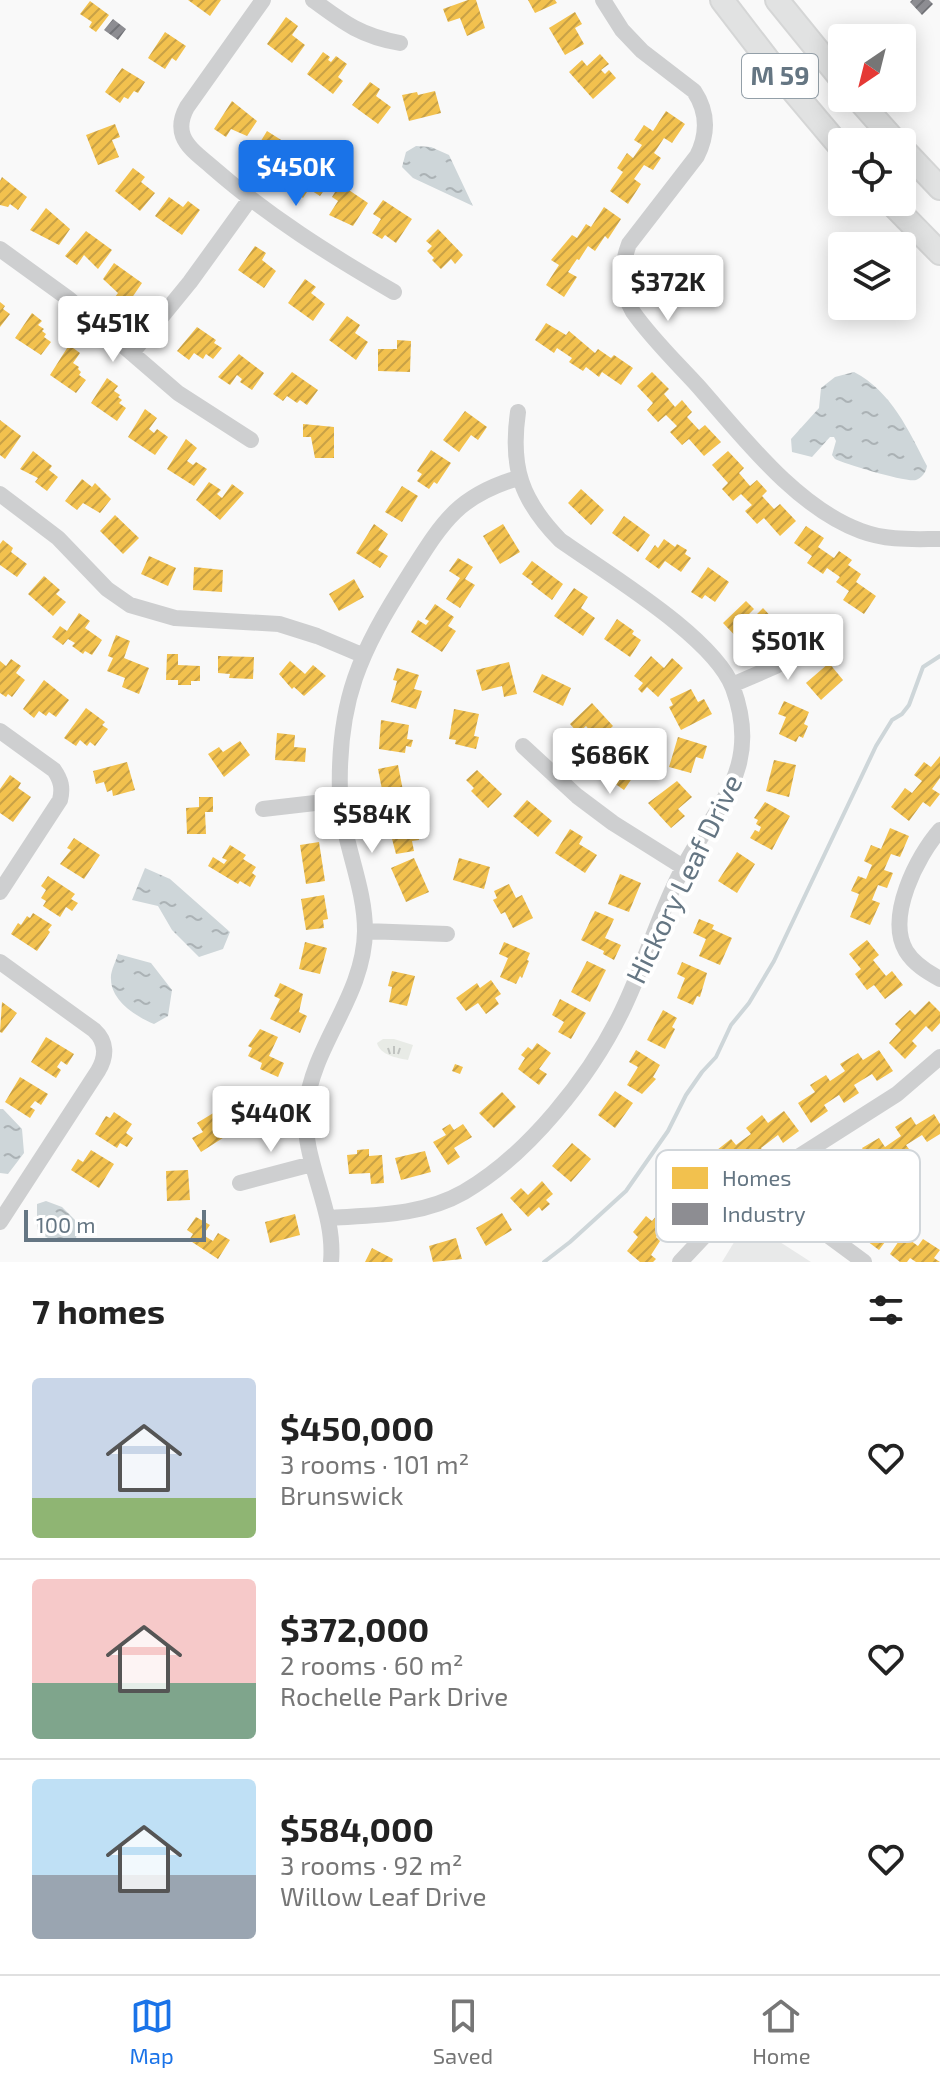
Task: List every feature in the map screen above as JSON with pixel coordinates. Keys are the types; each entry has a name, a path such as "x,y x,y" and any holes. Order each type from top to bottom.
{"highway":[{"name":"M 59","path":"722,0 828,132"},
{"name":"M 59","path":"777,0 828,63"},
{"name":"M 59","path":"869,112 884,128"},
{"path":"916,163 940,188"},
{"path":"904,216 940,253"}],"street":[{"path":"263,0 187,107 181,124 182,133 189,146 250,199 321,249 394,292"},
{"path":"313,0 357,31 400,43"},
{"path":"603,0 632,41 694,91 706,123 703,145 697,156 629,244 622,279 633,312 738,431 789,484 819,508 847,525 877,536 903,540 940,539"},
{"path":"132,353 190,282 250,199"},
{"path":"0,249 69,299 178,393 251,440"},
{"name":"Hickory Leaf Drive","path":"328,1218 408,1212 463,1192 514,1154 566,1098 621,1013 683,867 724,804 740,761 742,733 732,685 707,650 688,632 560,540 542,522 518,478 514,438 518,412"},
{"path":"331,1262 328,1218 312,1164 306,1109 310,1079 353,989 365,931 341,800 342,726 348,695 376,626 440,527 456,508 482,491 518,478"},
{"path":"0,494 58,538 107,589 130,605 175,618 279,624 297,628 362,655"},
{"path":"732,685 776,666 816,634"},
{"path":"0,731 54,770 59,776 62,792 60,800 0,892"},
{"path":"523,746 589,805 683,867"},
{"path":"263,809 341,800"},
{"path":"940,830 922,852 899,921 901,937 909,955 940,979"},
{"path":"365,931 447,934"},
{"path":"0,962 94,1030 104,1041 105,1050 98,1071 0,1222"},
{"path":"809,1150 897,1094 940,1057"},
{"path":"240,1183 312,1164"},
{"path":"680,1262 699,1242"},
{"path":"837,1242 864,1262"}],"shaded area":[{"path":"734,1242 780,1242 811,1262 722,1262"}],"green space":[{"path":"383,1039 413,1045 408,1060 382,1050 377,1043"}],"water":[{"path":"416,146 431,147 449,155 473,206 413,178 402,167 406,152"},
{"path":"854,372 889,401 906,426 927,466 918,479 889,476 835,459 832,455 836,441 834,437 830,437 812,457 792,452 791,439 819,408 821,388 835,377"},
{"path":"145,868 170,879 230,932 223,949 199,957 172,930 158,906 132,900"},
{"path":"118,954 151,963 172,990 168,1016 154,1024 120,1001 111,979"},
{"path":"0,1109 22,1129 24,1153 8,1174 0,1173"},
{"path":"46,1201 62,1207 78,1223 76,1239 54,1240 37,1229 37,1204"}],"building: Homes":[{"path":"188,0 221,0 210,16"},
{"path":"476,0 485,28 467,36 460,18 448,22 443,9"},
{"path":"528,0 555,0 557,3 535,13"},
{"path":"90,1 109,15 96,32 89,27 92,22 80,14"},
{"path":"575,12 582,24 575,28 584,44 565,55 549,28"},
{"path":"286,17 298,26 292,35 305,45 292,63 267,44"},
{"path":"165,32 186,46 176,61 172,58 165,69 148,58"},
{"path":"323,52 331,62 336,56 347,64 338,77 343,81 333,94 307,74"},
{"path":"600,54 609,64 601,70 605,74 609,70 616,78 593,99 569,72 582,60 587,66"},
{"path":"122,68 145,82 138,93 134,91 120,103 105,92"},
{"path":"370,82 380,89 376,96 391,107 378,124 352,105"},
{"path":"435,91 441,113 409,121 402,95"},
{"path":"232,101 257,121 247,136 231,129 226,137 214,129"},
{"path":"666,111 685,124 672,143 664,138 654,153 661,158 653,170 644,165 634,179 641,184 628,204 610,191 623,172 617,168 627,153 633,158 642,145 634,140 644,125 653,131"},
{"path":"115,124 120,137 112,140 119,157 98,165 86,135"},
{"path":"267,131 297,150 282,174 254,162 264,147 259,144"},
{"path":"301,161 331,180 320,196 309,189 303,198 291,190 300,176 294,172"},
{"path":"133,168 145,177 141,182 155,193 140,211 115,191"},
{"path":"2,177 27,197 18,210 10,204 8,207 0,205"},
{"path":"340,184 368,203 353,226 329,215 338,201 332,197"},
{"path":"169,197 183,207 188,201 200,210 182,235 155,216"},
{"path":"383,200 412,219 396,243 385,235 382,239 372,233 381,219 373,214"},
{"path":"604,207 621,219 608,239 605,236 595,251 588,246 577,259 568,272 577,277 564,297 546,285 559,265 551,260 572,235 577,238 586,224 591,227"},
{"path":"46,208 70,229 59,245 30,230"},
{"path":"438,229 463,255 455,264 451,259 441,269 427,251 432,246 426,241"},
{"path":"86,231 112,250 98,269 84,255 77,265 65,256"},
{"path":"255,246 266,253 262,260 276,271 264,288 238,270"},
{"path":"114,263 142,283 127,305 115,297 118,293 103,279"},
{"path":"305,279 316,287 311,293 325,304 313,321 288,303"},
{"path":"0,302 10,314 0,327"},
{"path":"32,313 42,321 38,325 44,329 44,337 51,342 41,355 15,338"},
{"path":"347,316 360,325 355,333 368,342 356,360 329,340"},
{"path":"546,323 566,335 569,331 595,353 598,349 611,358 614,355 633,368 621,385 602,372 599,377 586,367 583,371 569,362 572,358 557,348 554,353 535,340"},
{"path":"197,327 222,348 213,359 206,354 203,359 194,353 189,360 177,351"},
{"path":"397,340 411,341 410,372 378,371 378,349 397,349"},
{"path":"69,345 80,353 73,363 79,367 79,375 86,380 76,393 50,375"},
{"path":"239,354 264,373 252,390 240,382 242,379 237,375 230,385 218,377"},
{"path":"292,372 318,390 307,405 287,396 283,401 273,394"},
{"path":"652,372 669,389 664,394 675,407 682,400 692,412 687,417 699,430 705,425 721,442 704,456 689,439 682,445 670,432 677,426 666,415 658,422 647,410 653,403 637,386"},
{"path":"107,378 118,386 114,391 120,395 118,397 122,400 119,403 126,408 117,421 91,403"},
{"path":"145,409 157,418 149,429 154,433 157,429 168,437 155,455 128,437"},
{"path":"465,411 487,427 478,440 471,435 459,452 443,440"},
{"path":"0,420 21,436 5,459 0,455"},
{"path":"303,424 334,427 334,458 315,458 311,437 303,437"},
{"path":"186,439 197,448 187,461 193,465 196,462 207,469 194,486 167,469"},
{"path":"431,450 451,463 437,484 434,482 429,489 417,481 422,474 417,471"},
{"path":"33,451 52,466 49,470 58,477 47,491 35,482 38,478 20,469"},
{"path":"728,451 744,468 739,473 750,486 757,480 767,491 762,496 774,509 780,504 796,521 780,536 764,518 757,524 745,511 752,505 741,494 733,501 722,489 728,483 712,465"},
{"path":"82,479 92,487 95,483 111,499 100,513 83,503 77,510 65,501"},
{"path":"209,482 221,490 217,494 222,498 232,484 244,493 220,520 196,500"},
{"path":"402,486 418,496 402,522 385,512"},
{"path":"581,489 604,510 591,525 568,503"},
{"path":"115,515 139,538 123,554 100,531"},
{"path":"624,516 650,535 638,552 612,533"},
{"path":"374,524 388,534 378,550 388,556 380,568 356,553"},
{"path":"503,524 520,552 500,564 483,536"},
{"path":"806,526 824,538 818,547 834,558 839,551 852,560 848,565 861,574 856,582 876,596 864,614 843,600 849,591 836,582 840,577 827,568 823,574 807,563 812,556 794,543"},
{"path":"664,539 675,547 677,544 687,550 685,554 691,558 681,572 665,561 659,569 645,559"},
{"path":"3,540 13,548 11,552 27,564 17,577 0,565 0,544"},
{"path":"149,556 176,568 168,586 141,574"},
{"path":"458,558 473,567 465,579 475,585 460,608 446,599 460,578 449,571"},
{"path":"532,561 563,584 552,600 522,574"},
{"path":"194,567 223,570 222,592 193,590"},
{"path":"708,567 729,582 715,602 705,595 702,599 691,592"},
{"path":"44,576 60,590 56,594 66,602 53,616 28,594"},
{"path":"354,579 364,597 339,611 329,594"},
{"path":"574,588 588,597 581,608 595,618 583,636 554,616"},
{"path":"746,601 754,609 749,614 753,618 763,608 775,621 763,632 760,629 744,645 723,623"},
{"path":"435,604 454,617 448,626 456,631 442,652 411,632 418,620 426,625 429,621 425,619"},
{"path":"79,613 90,621 85,628 102,640 92,655 85,651 83,654 68,639 63,645 52,637 60,626 67,631"},
{"path":"617,619 641,640 630,657 604,639"},
{"path":"116,635 130,641 124,658 149,668 139,694 122,687 125,678 107,671 113,658 108,656"},
{"path":"167,654 178,654 178,665 200,666 200,681 178,685 178,680 166,680"},
{"path":"218,656 254,657 253,679 229,678 230,674 218,673"},
{"path":"651,656 664,668 672,658 683,668 658,697 647,687 642,693 638,689 643,683 634,676"},
{"path":"11,659 21,666 16,673 25,680 12,697 8,694 6,697 0,693 0,661 6,666"},
{"path":"290,661 305,674 313,665 326,676 304,696 294,687 292,689 279,674"},
{"path":"509,662 517,694 504,697 502,686 482,691 476,670"},
{"path":"829,663 843,680 821,700 806,683"},
{"path":"397,668 419,675 414,689 422,691 416,709 391,702"},
{"path":"542,674 571,688 563,706 533,692"},
{"path":"44,680 69,700 56,717 39,711 34,718 23,709"},
{"path":"691,689 698,702 704,699 712,714 681,730 669,707 673,705 670,699"},
{"path":"784,701 809,712 803,738 799,736 796,742 779,734 786,717 778,714"},
{"path":"592,703 613,726 598,740 586,726 578,733 570,724"},
{"path":"86,708 105,722 102,725 108,729 95,746 90,742 87,746 80,740 76,746 64,738"},
{"path":"454,709 479,714 474,736 479,737 476,749 455,744 456,740 449,739"},
{"path":"381,720 409,725 407,739 413,740 411,747 406,746 405,753 379,749"},
{"path":"277,733 295,735 294,747 306,748 305,762 275,760"},
{"path":"678,737 707,746 703,759 696,757 691,773 669,767"},
{"path":"240,741 250,755 224,777 208,754 219,747 223,752"},
{"path":"940,756 940,778 932,789 940,794 930,807 923,802 909,821 891,807 905,788 912,793 922,781 914,775 924,762 931,767"},
{"path":"606,757 617,764 621,759 637,771 624,790 614,783 616,780 596,770"},
{"path":"774,760 796,765 789,797 766,791"},
{"path":"127,762 135,790 113,796 112,790 107,792 104,782 96,784 93,771"},
{"path":"398,765 405,801 385,805 378,769"},
{"path":"477,770 502,794 488,808 471,791 474,788 466,780"},
{"path":"10,775 21,783 18,788 31,797 13,822 0,813 0,789"},
{"path":"677,781 692,797 678,809 685,816 671,828 648,803"},
{"path":"199,797 213,797 213,812 205,812 206,834 187,834 186,808 199,807"},
{"path":"527,800 552,821 538,837 513,816"},
{"path":"765,802 790,816 772,850 750,838 755,830 759,832 761,827 754,818"},
{"path":"401,817 403,830 417,827 419,840 412,841 414,851 396,854 387,820"},
{"path":"890,828 909,836 900,857 891,854 884,870 893,873 887,888 878,885 872,900 880,903 870,925 850,917 859,894 851,891 858,876 866,879 872,865 864,861 871,845 881,849"},
{"path":"570,829 583,837 579,844 597,855 585,873 555,853"},
{"path":"74,838 100,855 84,879 60,864 71,850 67,848"},
{"path":"319,842 325,881 306,884 300,845"},
{"path":"230,845 246,855 243,859 256,867 252,873 256,876 250,887 240,881 238,884 208,866 213,857 224,864 227,860 222,858"},
{"path":"737,852 755,864 737,893 718,881"},
{"path":"414,858 429,892 406,902 391,868"},
{"path":"459,858 490,867 484,889 453,880"},
{"path":"620,874 641,883 629,912 608,904"},
{"path":"48,876 75,894 71,899 78,903 72,911 66,907 60,917 43,906 46,901 41,898 46,890 41,886"},
{"path":"509,884 516,898 522,895 533,918 513,928 505,912 501,914 493,900 497,898 494,891"},
{"path":"324,895 328,919 323,920 324,928 306,930 301,899"},
{"path":"595,911 614,919 605,938 621,945 614,960 603,954 604,951 581,940"},
{"path":"33,913 52,925 37,951 11,934 18,923 21,925"},
{"path":"699,919 732,938 720,965 699,956 706,939 693,933"},
{"path":"867,940 879,955 873,960 886,976 892,971 903,985 885,999 874,985 867,990 855,974 861,969 849,954"},
{"path":"305,942 327,948 320,974 299,969"},
{"path":"504,942 530,953 522,978 520,976 516,984 500,977 508,958 499,954"},
{"path":"587,961 606,970 590,1002 571,992"},
{"path":"682,962 707,973 700,997 697,996 693,1005 677,998 685,978 677,974"},
{"path":"392,971 415,976 407,1006 389,1002 392,987 388,986"},
{"path":"491,980 501,994 495,998 499,1004 486,1014 478,1003 466,1011 456,998 477,983 480,988"},
{"path":"280,983 303,994 299,1012 307,1016 300,1033 270,1019 280,999 274,996"},
{"path":"560,999 586,1013 571,1039 558,1032 564,1022 552,1015"},
{"path":"929,1001 940,1012 940,1023 932,1032 926,1026 912,1041 917,1046 905,1059 889,1043 901,1030 895,1024 910,1010 915,1015"},
{"path":"2,1002 17,1013 2,1033 0,1032"},
{"path":"663,1010 677,1018 665,1049 647,1040"},
{"path":"260,1029 278,1037 269,1056 284,1063 278,1077 260,1069 262,1063 248,1056 252,1048 248,1046"},
{"path":"46,1037 74,1054 67,1065 61,1061 57,1067 61,1070 56,1078 31,1062"},
{"path":"537,1043 551,1053 539,1069 547,1074 539,1085 518,1069 525,1058 521,1055 528,1047 532,1050"},
{"path":"636,1050 660,1065 653,1077 656,1079 642,1094 627,1085 638,1067 629,1062"},
{"path":"879,1050 893,1071 877,1081 872,1074 854,1085 859,1093 844,1103 839,1095 824,1105 828,1111 811,1123 798,1103 815,1092 810,1085 826,1075 830,1081 845,1071 840,1064 858,1053 863,1060"},
{"path":"455,1064 463,1067 460,1074 452,1071"},
{"path":"20,1077 48,1094 41,1105 35,1101 30,1107 35,1110 30,1118 5,1102"},
{"path":"251,1091 274,1091 274,1137 251,1137"},
{"path":"615,1091 633,1103 615,1128 598,1115"},
{"path":"502,1092 516,1107 494,1128 479,1113"},
{"path":"784,1111 799,1131 783,1143 778,1135 761,1148 762,1150 717,1150 731,1139 736,1145 751,1134 746,1128 762,1115 768,1123"},
{"path":"114,1112 132,1124 126,1133 133,1138 127,1147 120,1143 117,1148 95,1134 106,1116 110,1118"},
{"path":"215,1112 229,1134 201,1152 192,1138 203,1132 197,1123"},
{"path":"934,1114 940,1124 940,1134 927,1142 922,1135 906,1145 910,1150 862,1148 879,1138 885,1147 901,1136 895,1127 911,1117 916,1125"},
{"path":"450,1124 454,1130 463,1124 472,1137 454,1148 460,1157 448,1165 433,1142 446,1135 442,1129"},
{"path":"572,1143 591,1159 571,1182 552,1166"},
{"path":"369,1149 369,1156 382,1155 384,1183 371,1184 370,1173 349,1174 347,1155"},
{"path":"91,1150 114,1164 99,1188 71,1170 78,1159 83,1162"},
{"path":"425,1151 431,1172 401,1180 395,1158"},
{"path":"188,1170 190,1200 167,1201 166,1171"},
{"path":"542,1181 553,1194 546,1200 550,1204 542,1211 539,1207 528,1217 510,1198 521,1188 528,1195"},
{"path":"502,1213 512,1230 486,1246 476,1228"},
{"path":"295,1214 300,1235 270,1243 265,1222"},
{"path":"646,1216 652,1221 656,1216 656,1242 659,1242 651,1255 656,1259 640,1262 627,1251 638,1237 633,1232"},
{"path":"196,1217 210,1225 203,1235 213,1241 218,1233 230,1240 218,1259 189,1240 193,1234 187,1230"},
{"path":"456,1238 462,1259 433,1262 429,1246"},
{"path":"923,1239 940,1250 934,1258 940,1262 916,1262 910,1258 907,1262 900,1262 890,1254 898,1242 913,1242 918,1246"},
{"path":"868,1242 885,1242 879,1250"},
{"path":"372,1248 393,1259 392,1262 365,1262"}],"building: Industry":[{"path":"929,0 933,4 922,15 910,2"},
{"path":"113,19 126,29 118,40 104,30"}],"waterway":[{"path":"544,1262 626,1191 668,1131 686,1095 716,1057 731,1025 749,1003 774,961 876,746 892,720 909,705 923,667 940,656"}]}
